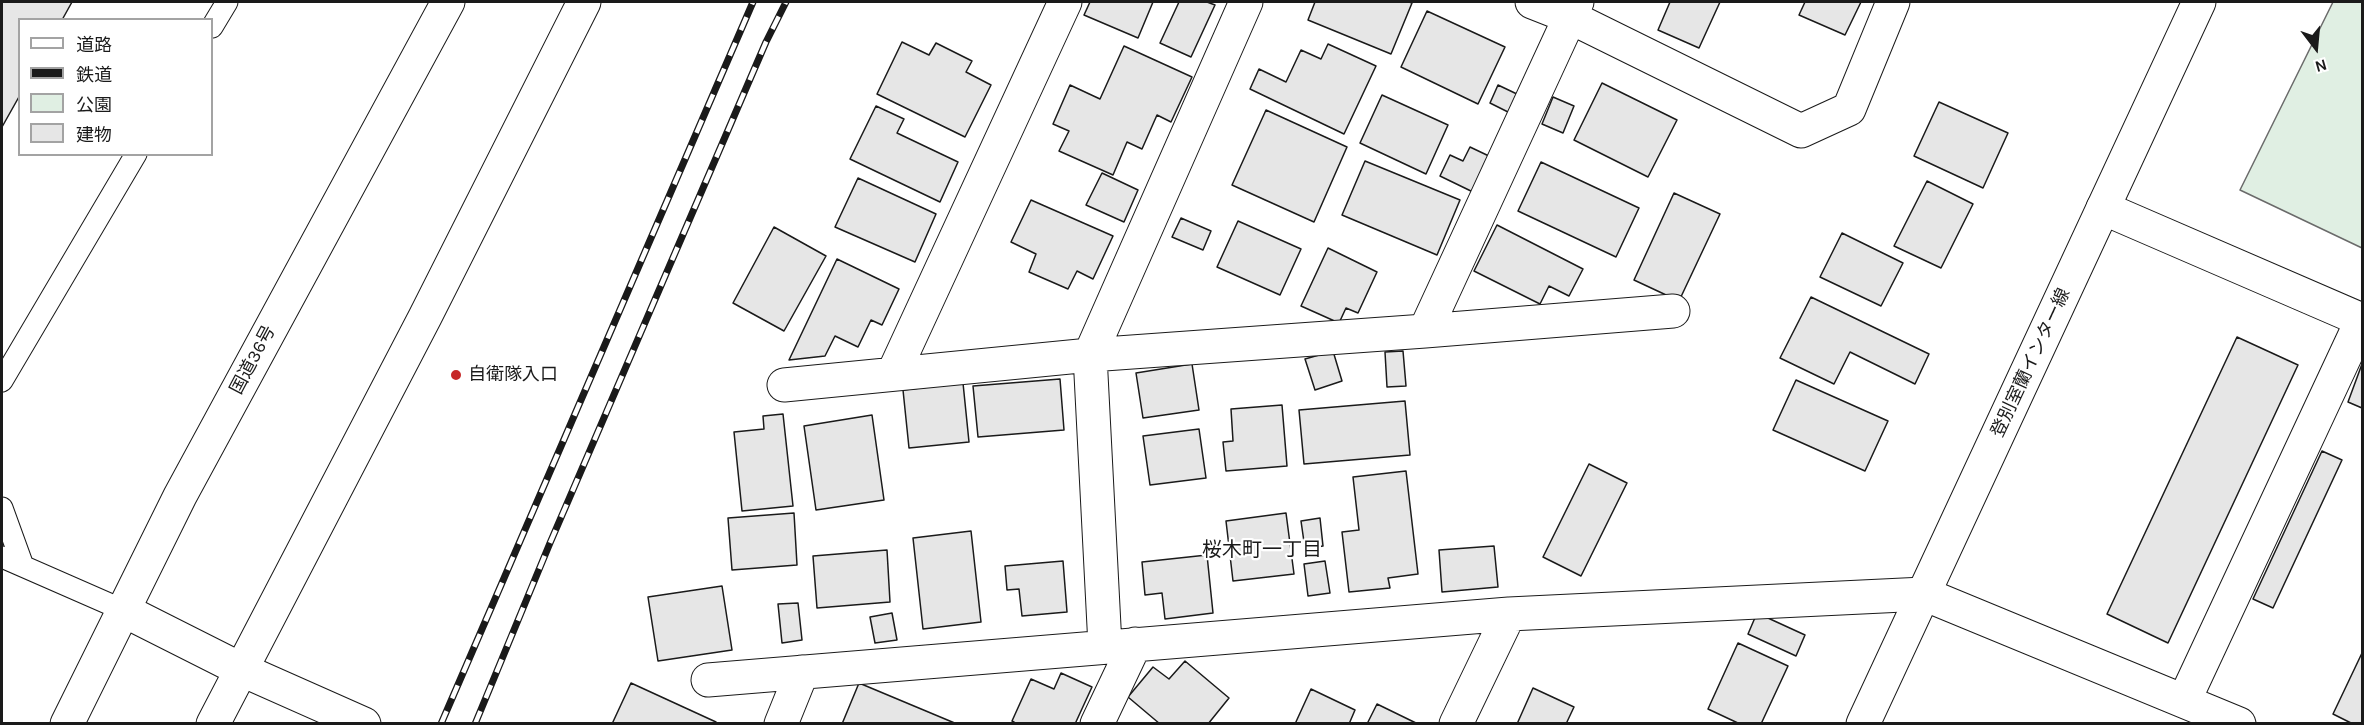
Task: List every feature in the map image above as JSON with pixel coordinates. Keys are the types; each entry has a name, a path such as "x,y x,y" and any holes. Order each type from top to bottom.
{"main road":[{"name":"国道36号","path":"67,723 180,496 448,2"},
{"path":"213,723 425,316 584,2"},
{"path":"893,374 1065,2"},
{"path":"1097,723 1120,645 1090,355 1246,2"},
{"path":"1532,2 1573,9 1801,131 1849,109 1893,2"},
{"name":"登別室蘭インター線","path":"1863,723 2199,2"},
{"path":"1425,332 1573,9"},
{"path":"2103,208 2362,320 2184,701"},
{"path":"784,385 1090,355 1425,332 1673,311"},
{"path":"708,680 1509,614 1924,594 2239,723"},
{"path":"123,610 240,669 364,723"},
{"path":"1456,723 1509,614"},
{"path":"781,723 802,672"}],"lane":[{"path":"213,25 227,2"},
{"path":"2,381 135,156"},
{"path":"2,508 23,566"},
{"path":"2,557 123,610"}],"green space":[{"path":"2333,2 2362,2 2362,248 2240,190"}],"building":[{"path":"2,2 72,2 63,18 18,18 18,99 2,127"},
{"path":"1090,2 1153,2 1138,38 1084,15"},
{"path":"1179,2 1207,2 1215,5 1191,57 1160,43"},
{"path":"1315,2 1412,3 1391,54 1308,20"},
{"path":"1670,2 1720,2 1699,48 1658,30"},
{"path":"1805,2 1861,2 1845,35 1799,15"},
{"path":"1427,11 1505,47 1478,104 1401,67"},
{"path":"902,42 929,55 936,43 972,61 966,72 991,85 965,137 877,94"},
{"path":"1328,44 1376,66 1344,134 1250,89 1259,69 1286,82 1301,50 1321,59"},
{"path":"1124,46 1192,77 1171,122 1157,115 1142,149 1127,142 1113,175 1059,151 1069,131 1053,124 1070,85 1100,99"},
{"path":"1602,83 1677,120 1648,177 1574,140"},
{"path":"1498,85 1519,95 1510,113 1490,103"},
{"path":"1382,95 1448,125 1426,174 1360,143"},
{"path":"1553,97 1574,106 1563,133 1542,124"},
{"path":"1939,102 2008,133 1983,188 1914,156"},
{"path":"876,106 904,119 897,133 958,162 940,202 850,159"},
{"path":"1266,110 1347,147 1314,222 1232,185"},
{"path":"1470,147 1491,157 1475,193 1440,176 1450,155 1463,161"},
{"path":"1365,161 1460,200 1437,255 1342,215"},
{"path":"1541,162 1639,208 1616,257 1518,211"},
{"path":"1102,173 1138,190 1124,222 1086,205"},
{"path":"858,178 936,214 915,262 835,227"},
{"path":"1927,181 1973,204 1941,268 1894,246"},
{"path":"1674,193 1720,214 1679,301 1634,280"},
{"path":"1031,200 1113,236 1093,279 1077,271 1068,289 1029,272 1036,254 1011,242"},
{"path":"1181,218 1211,231 1203,250 1172,237"},
{"path":"1238,221 1301,249 1280,295 1217,267"},
{"path":"1497,225 1583,269 1569,296 1549,286 1540,304 1474,271"},
{"path":"774,227 826,256 784,331 733,303"},
{"path":"1842,233 1903,263 1881,306 1820,277"},
{"path":"1328,248 1377,272 1358,313 1346,308 1339,323 1301,306"},
{"path":"837,259 899,289 882,325 871,320 858,347 835,336 825,356 789,360"},
{"path":"1811,297 1929,354 1915,384 1850,352 1834,384 1780,358"},
{"path":"2237,337 2298,365 2168,643 2107,614"},
{"path":"1333,351 1342,381 1315,390 1305,359"},
{"path":"1403,351 1406,386 1387,387 1385,352"},
{"path":"1192,364 1199,410 1143,418 1136,373"},
{"path":"2362,364 2362,408 2348,402"},
{"path":"1060,379 1064,430 978,437 973,386"},
{"path":"1796,380 1888,421 1865,471 1773,430"},
{"path":"963,383 969,442 909,448 903,390"},
{"path":"1405,401 1410,455 1304,464 1299,410"},
{"path":"1282,405 1287,466 1226,471 1223,442 1233,441 1231,409"},
{"path":"783,414 793,506 742,511 734,432 764,429 763,416"},
{"path":"872,415 884,500 816,510 804,426"},
{"path":"1199,429 1206,478 1150,485 1143,436"},
{"path":"2322,451 2342,460 2273,608 2253,599"},
{"path":"1589,464 1627,483 1581,576 1543,557"},
{"path":"1406,471 1418,574 1388,578 1390,588 1349,592 1342,532 1359,530 1353,477"},
{"path":"794,513 797,565 732,570 728,518"},
{"path":"1286,513 1294,574 1233,581 1226,521"},
{"path":"1320,518 1323,546 1305,549 1301,521"},
{"path":"971,531 981,622 923,629 913,538"},
{"path":"1494,546 1498,587 1442,592 1439,550"},
{"path":"887,550 890,602 817,608 813,556"},
{"path":"1207,555 1213,613 1165,619 1162,593 1145,595 1142,562"},
{"path":"1063,561 1067,612 1022,616 1019,589 1007,590 1005,566"},
{"path":"1325,561 1330,593 1308,596 1304,564"},
{"path":"722,586 732,650 658,661 648,597"},
{"path":"798,603 802,640 782,643 778,604"},
{"path":"892,613 897,640 875,643 870,617"},
{"path":"1757,613 1805,635 1796,656 1748,634"},
{"path":"1738,643 1788,666 1761,724 1740,724 1708,709"},
{"path":"2362,653 2362,724 2353,724 2333,714"},
{"path":"1185,661 1229,698 1208,724 1160,724 1128,697 1153,667 1169,679"},
{"path":"1061,673 1092,687 1075,724 1017,724 1012,721 1031,679 1054,689"},
{"path":"631,683 716,722 715,724 612,724"},
{"path":"859,683 957,724 842,724"},
{"path":"1533,688 1574,707 1566,724 1517,724"},
{"path":"1311,689 1355,710 1349,724 1295,724"},
{"path":"1377,704 1418,724 1367,724"}],"railway":[{"path":"441,724 753,2"},
{"path":"475,724 550,543 766,42 786,2"}],"place":[{"name":"自衛隊入口","path":"456,375"}],"district":[{"name":"桜木町一丁目","path":"1262,550"}]}
